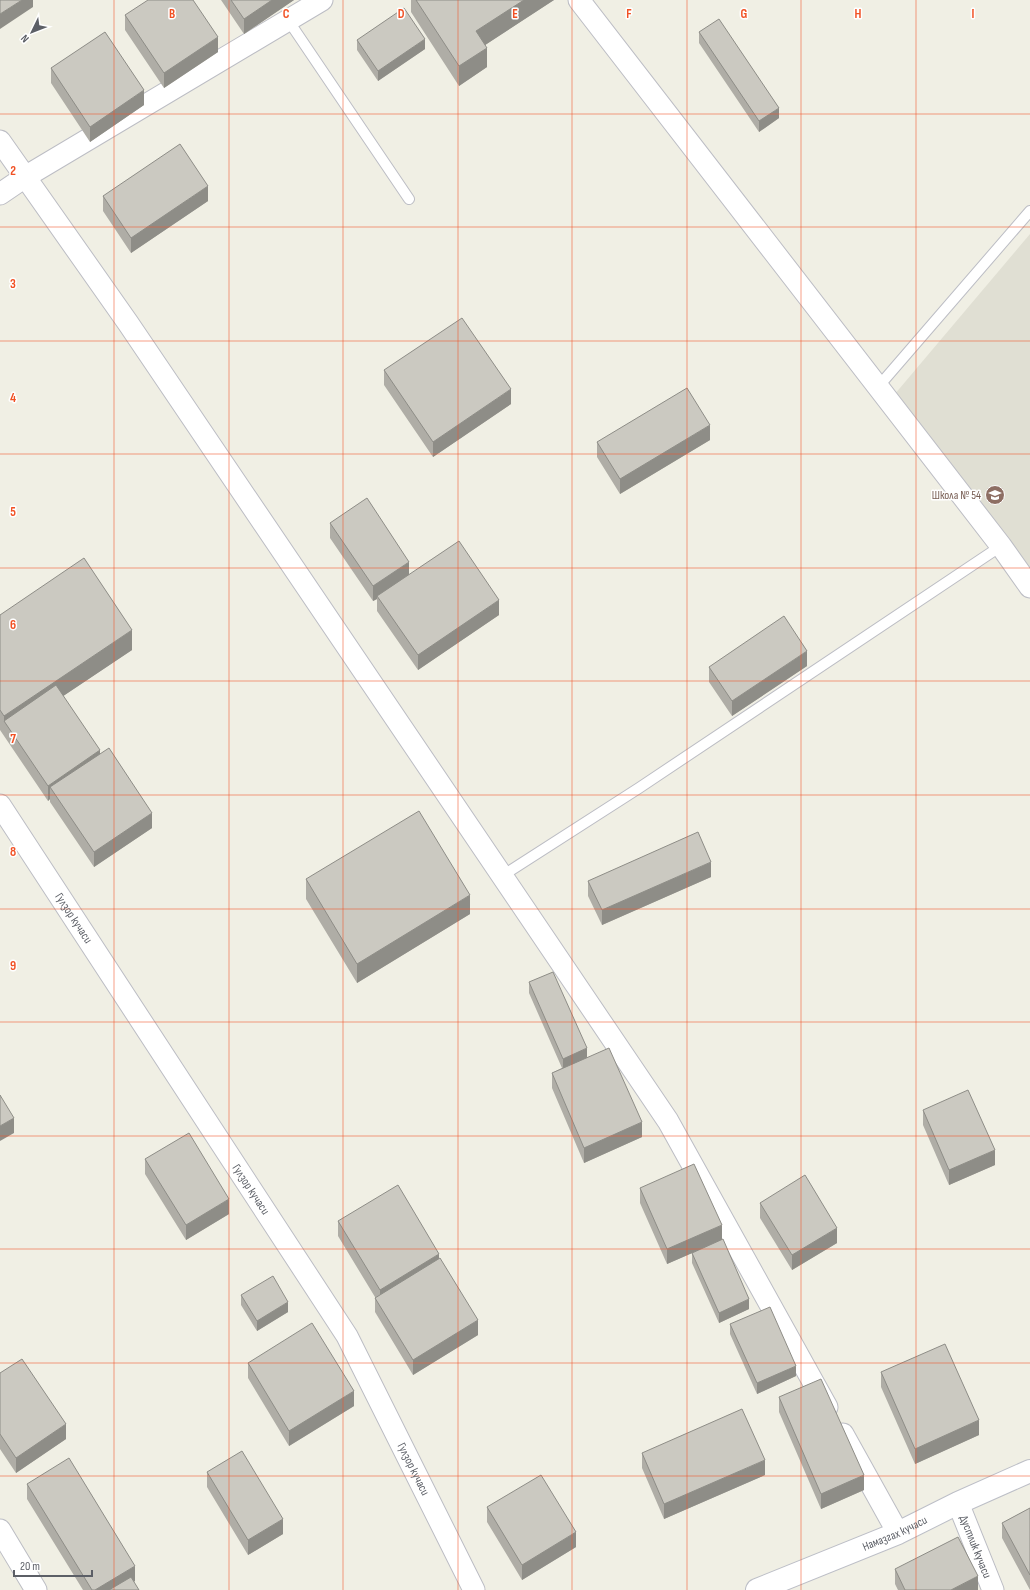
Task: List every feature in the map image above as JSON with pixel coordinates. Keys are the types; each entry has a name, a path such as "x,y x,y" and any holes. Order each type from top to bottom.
{"street":[{"path":"0,194 25,177 322,0"},
{"path":"579,0 1001,546 1030,587"},
{"path":"0,141 132,330 668,1121 898,1533"},
{"name":"Гулзор кучаси","path":"0,804 347,1336 474,1590"},
{"name":"Намазгах кучаси","path":"757,1590 898,1533 958,1503 1030,1471"},
{"name":"Дустлик кучаси","path":"958,1503 993,1590"},
{"path":"0,1530 36,1590"}],"lane":[{"path":"288,20 409,199"},
{"path":"878,387 1030,211"},
{"path":"502,876 638,788 1001,546"}],"shaded area":[{"name":"Школа № 54","path":"1030,234 1030,589 889,401"}],"building":[{"path":"0,0 22,0 0,14"},
{"path":"148,0 193,0 218,37 164,73 125,15"},
{"path":"231,0 272,0 244,19"},
{"path":"416,0 524,0 476,31 487,48 459,66"},
{"path":"404,8 425,39 378,71 357,40"},
{"path":"719,19 779,108 759,121 699,32"},
{"path":"105,32 144,90 90,127 51,68"},
{"path":"180,144 208,186 131,238 103,196"},
{"path":"462,318 511,389 433,442 384,370"},
{"path":"687,388 710,425 620,479 597,442"},
{"path":"367,498 409,562 373,586 330,523"},
{"path":"459,541 499,600 418,655 377,596"},
{"path":"84,558 132,630 4,716 0,710 0,615"},
{"path":"784,616 807,651 732,701 709,667"},
{"path":"56,685 100,750 48,786 4,721"},
{"path":"109,748 152,813 94,852 50,787"},
{"path":"419,811 470,895 357,964 306,879"},
{"path":"698,832 711,862 602,910 588,881"},
{"path":"553,972 587,1048 563,1059 529,982"},
{"path":"609,1048 642,1122 584,1148 552,1073"},
{"path":"968,1090 995,1150 949,1170 923,1110"},
{"path":"0,1095 14,1118 0,1126"},
{"path":"189,1133 229,1199 186,1225 145,1159"},
{"path":"694,1164 722,1225 667,1249 640,1188"},
{"path":"805,1175 837,1228 792,1255 760,1203"},
{"path":"398,1185 439,1254 380,1290 338,1221"},
{"path":"723,1239 749,1299 719,1313 692,1253"},
{"path":"440,1258 478,1320 413,1360 375,1298"},
{"path":"273,1276 288,1302 257,1321 241,1295"},
{"path":"770,1307 796,1366 757,1383 730,1324"},
{"path":"312,1323 354,1391 289,1431 248,1363"},
{"path":"945,1344 979,1420 915,1449 881,1372"},
{"path":"22,1359 66,1424 16,1458 0,1434 0,1373"},
{"path":"821,1379 864,1475 821,1494 779,1397"},
{"path":"742,1409 765,1460 664,1504 642,1453"},
{"path":"242,1451 283,1519 248,1540 207,1472"},
{"path":"69,1458 135,1566 95,1590 92,1590 27,1484"},
{"path":"541,1475 576,1532 522,1565 487,1507"},
{"path":"1030,1508 1030,1575 1002,1523"},
{"path":"958,1537 978,1576 951,1590 905,1590 895,1569"},
{"path":"131,1577 139,1590 109,1590"}],"place":[{"name":"Школа № 54","path":"995,495"}]}
